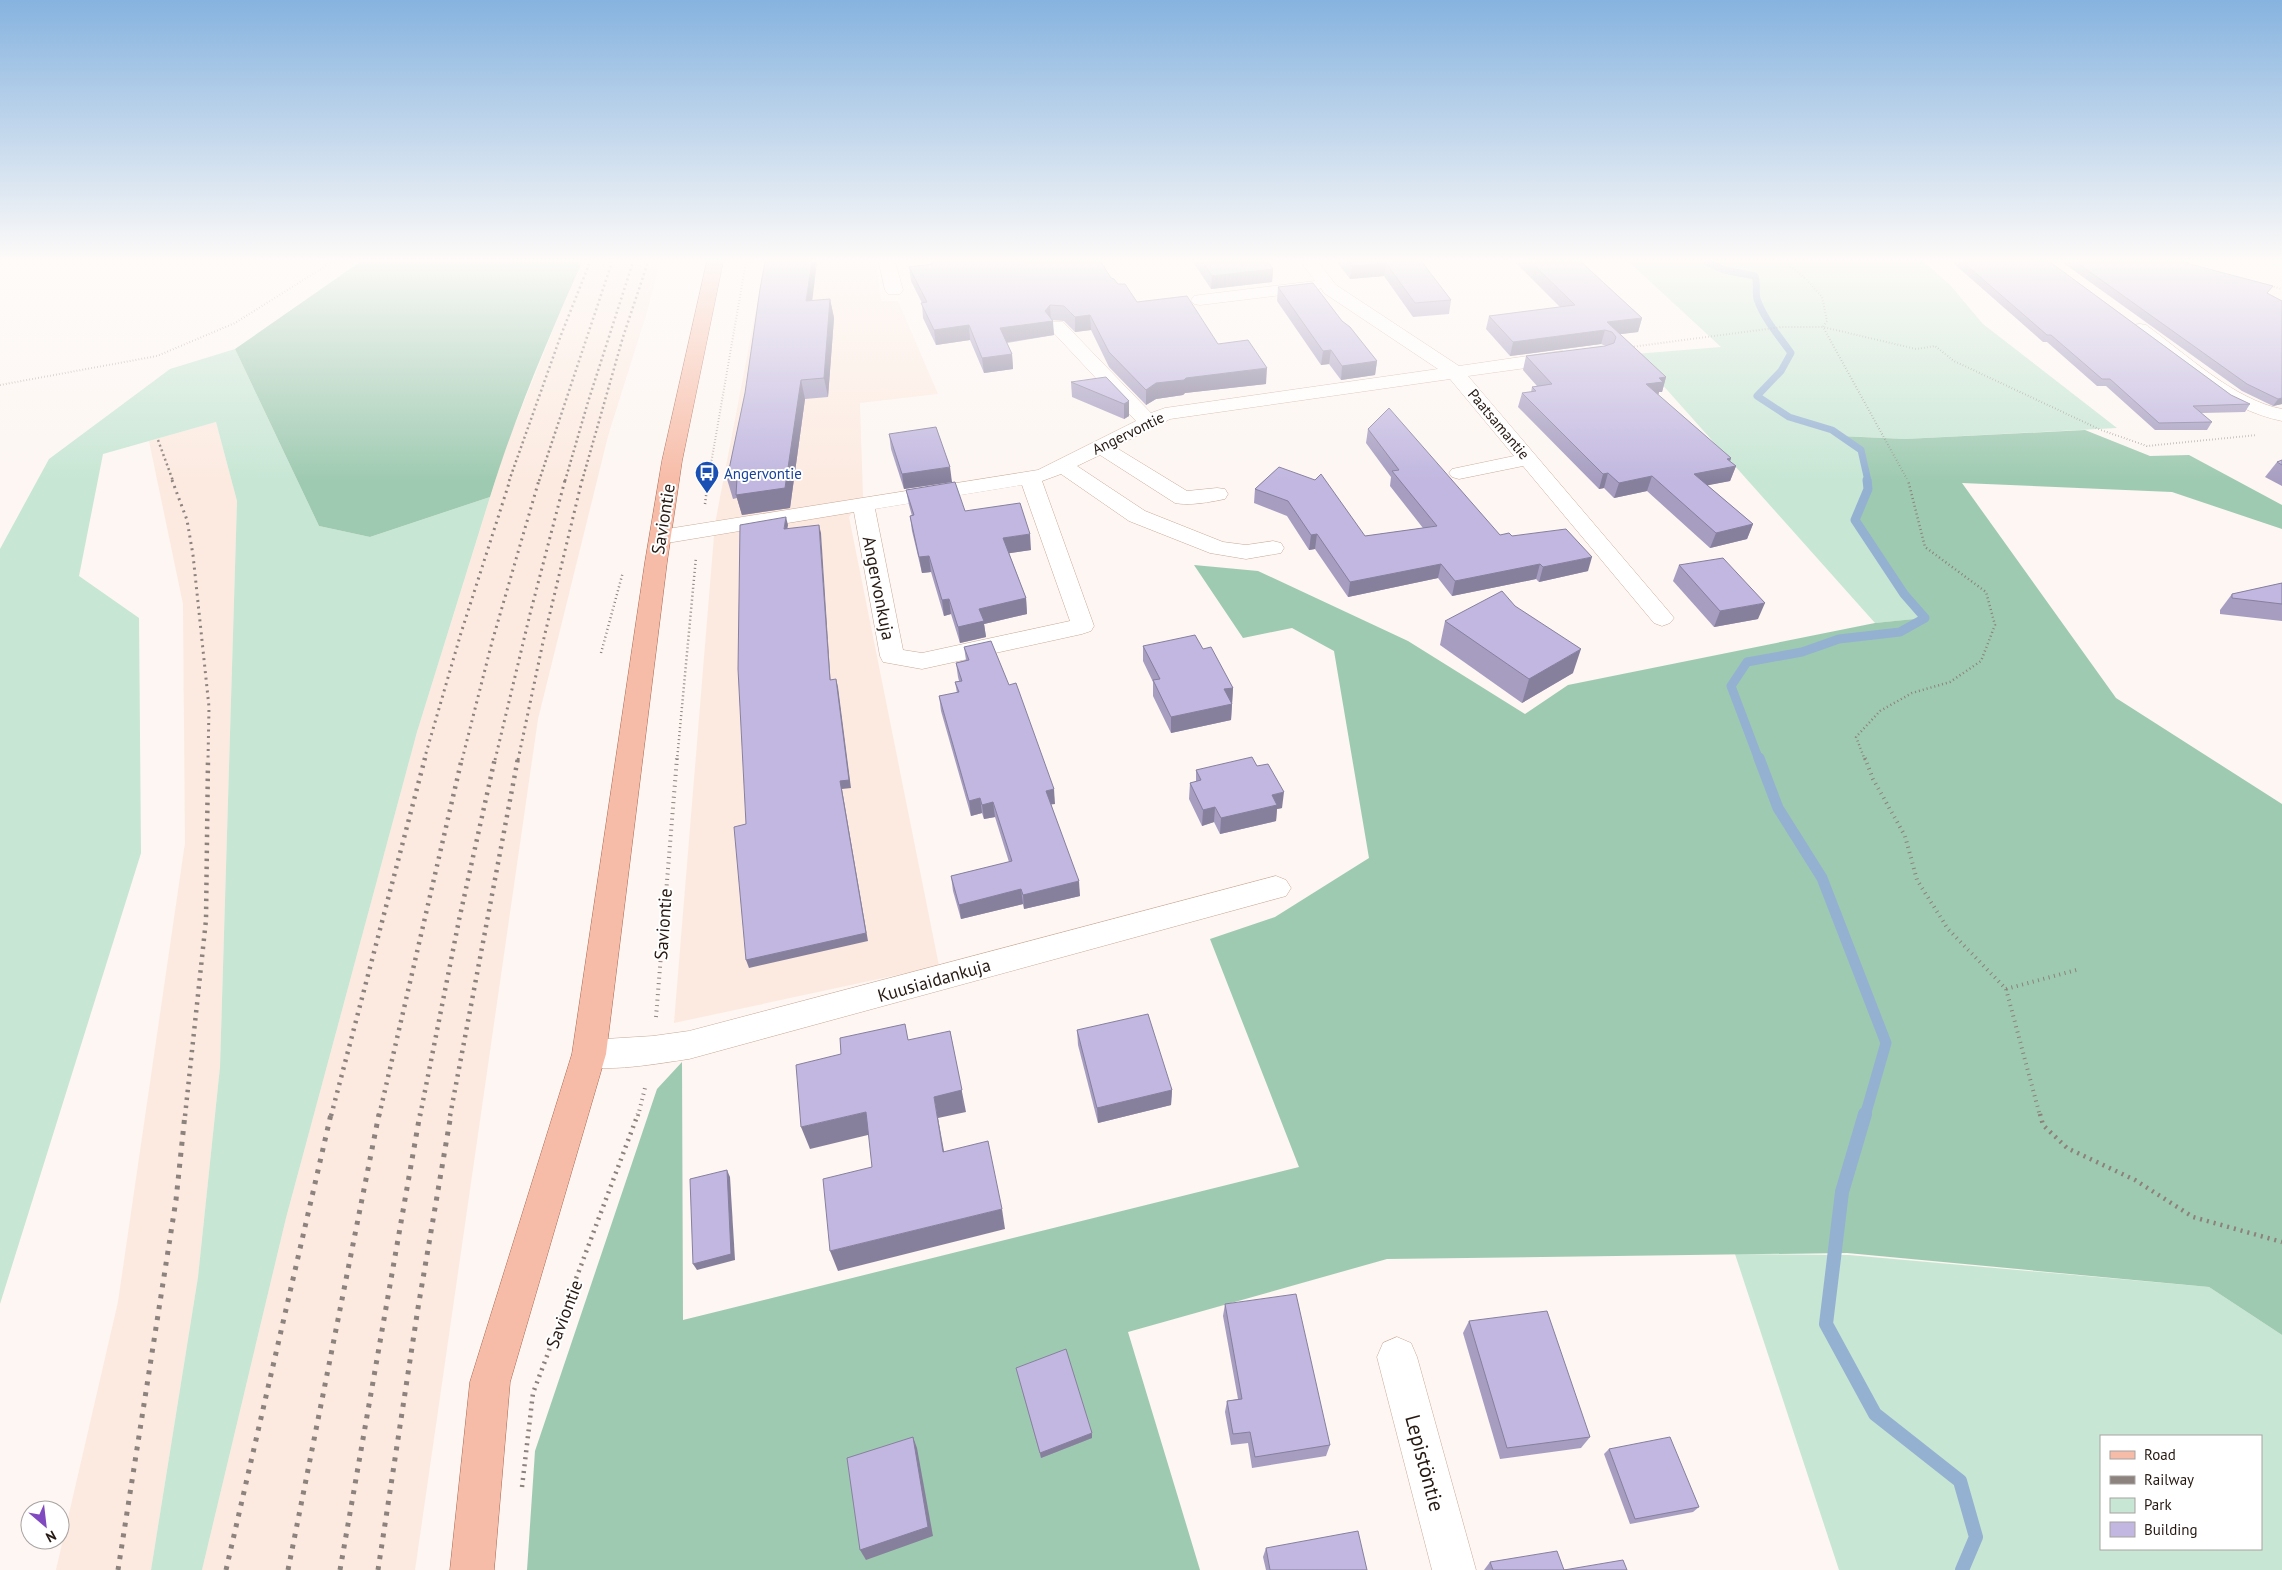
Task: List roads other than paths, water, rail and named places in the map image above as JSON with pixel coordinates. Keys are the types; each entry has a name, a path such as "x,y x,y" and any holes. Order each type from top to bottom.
{"main road":[{"name":"Saviontie","path":"472,1570 490,1382 589,1054 672,461 699,335"}],"street":[{"path":"1066,335 1148,422"},
{"name":"Paatsamantie","path":"1399,335 1454,371 1662,618"},
{"path":"2149,335 2234,397 2272,415 2282,415"},
{"name":"Angervontie","path":"661,537 1043,475 1165,414 1454,371 1601,352"},
{"path":"1100,446 1182,498 1217,494"},
{"path":"1459,473 1528,459"},
{"path":"1062,465 1137,516 1155,524 1218,548 1246,552 1273,548"},
{"name":"Angervonkuja","path":"863,505 892,656 922,661 1082,622 1030,477"},
{"name":"Kuusiaidankuja","path":"589,1054 653,1050 689,1045 908,988 1038,951 1276,888"},
{"name":"Lepistöntie","path":"1396,1357 1454,1570"}],"waterway":[{"path":"1778,335 1791,353 1781,371 1757,396 1789,417 1832,430 1861,450 1868,481"},
{"path":"1759,760 1731,686 1747,662 1802,652 1839,639 1900,632 1925,618 1904,594 1855,520 1868,489 1867,480"},
{"path":"1759,758 1778,808 1822,878 1886,1043 1865,1116"},
{"path":"1865,1114 1842,1192 1826,1324 1875,1414 1960,1481 1976,1537 1962,1570"}],"railway":[{"path":"509,481 561,335"},
{"path":"539,481 588,335"},
{"path":"565,481 609,335"},
{"path":"582,481 624,335"},
{"path":"158,440 173,481"},
{"path":"172,480 187,520 193,555 209,707 208,760"},
{"path":"424,760 461,633 510,480"},
{"path":"462,760 492,642 539,480"},
{"path":"495,760 565,480"},
{"path":"518,760 543,642 582,480"},
{"path":"185,1116 206,920 208,758"},
{"path":"331,1116 425,758"},
{"path":"379,1116 462,758"},
{"path":"420,1116 459,920 495,758"},
{"path":"450,1116 518,758"},
{"path":"118,1570 176,1200 185,1114"},
{"path":"226,1570 331,1114"},
{"path":"288,1570 379,1114"},
{"path":"340,1570 420,1114"},
{"path":"378,1570 418,1308 451,1114"}],"place":[{"name":"Angervontie","path":"707,494"}]}
